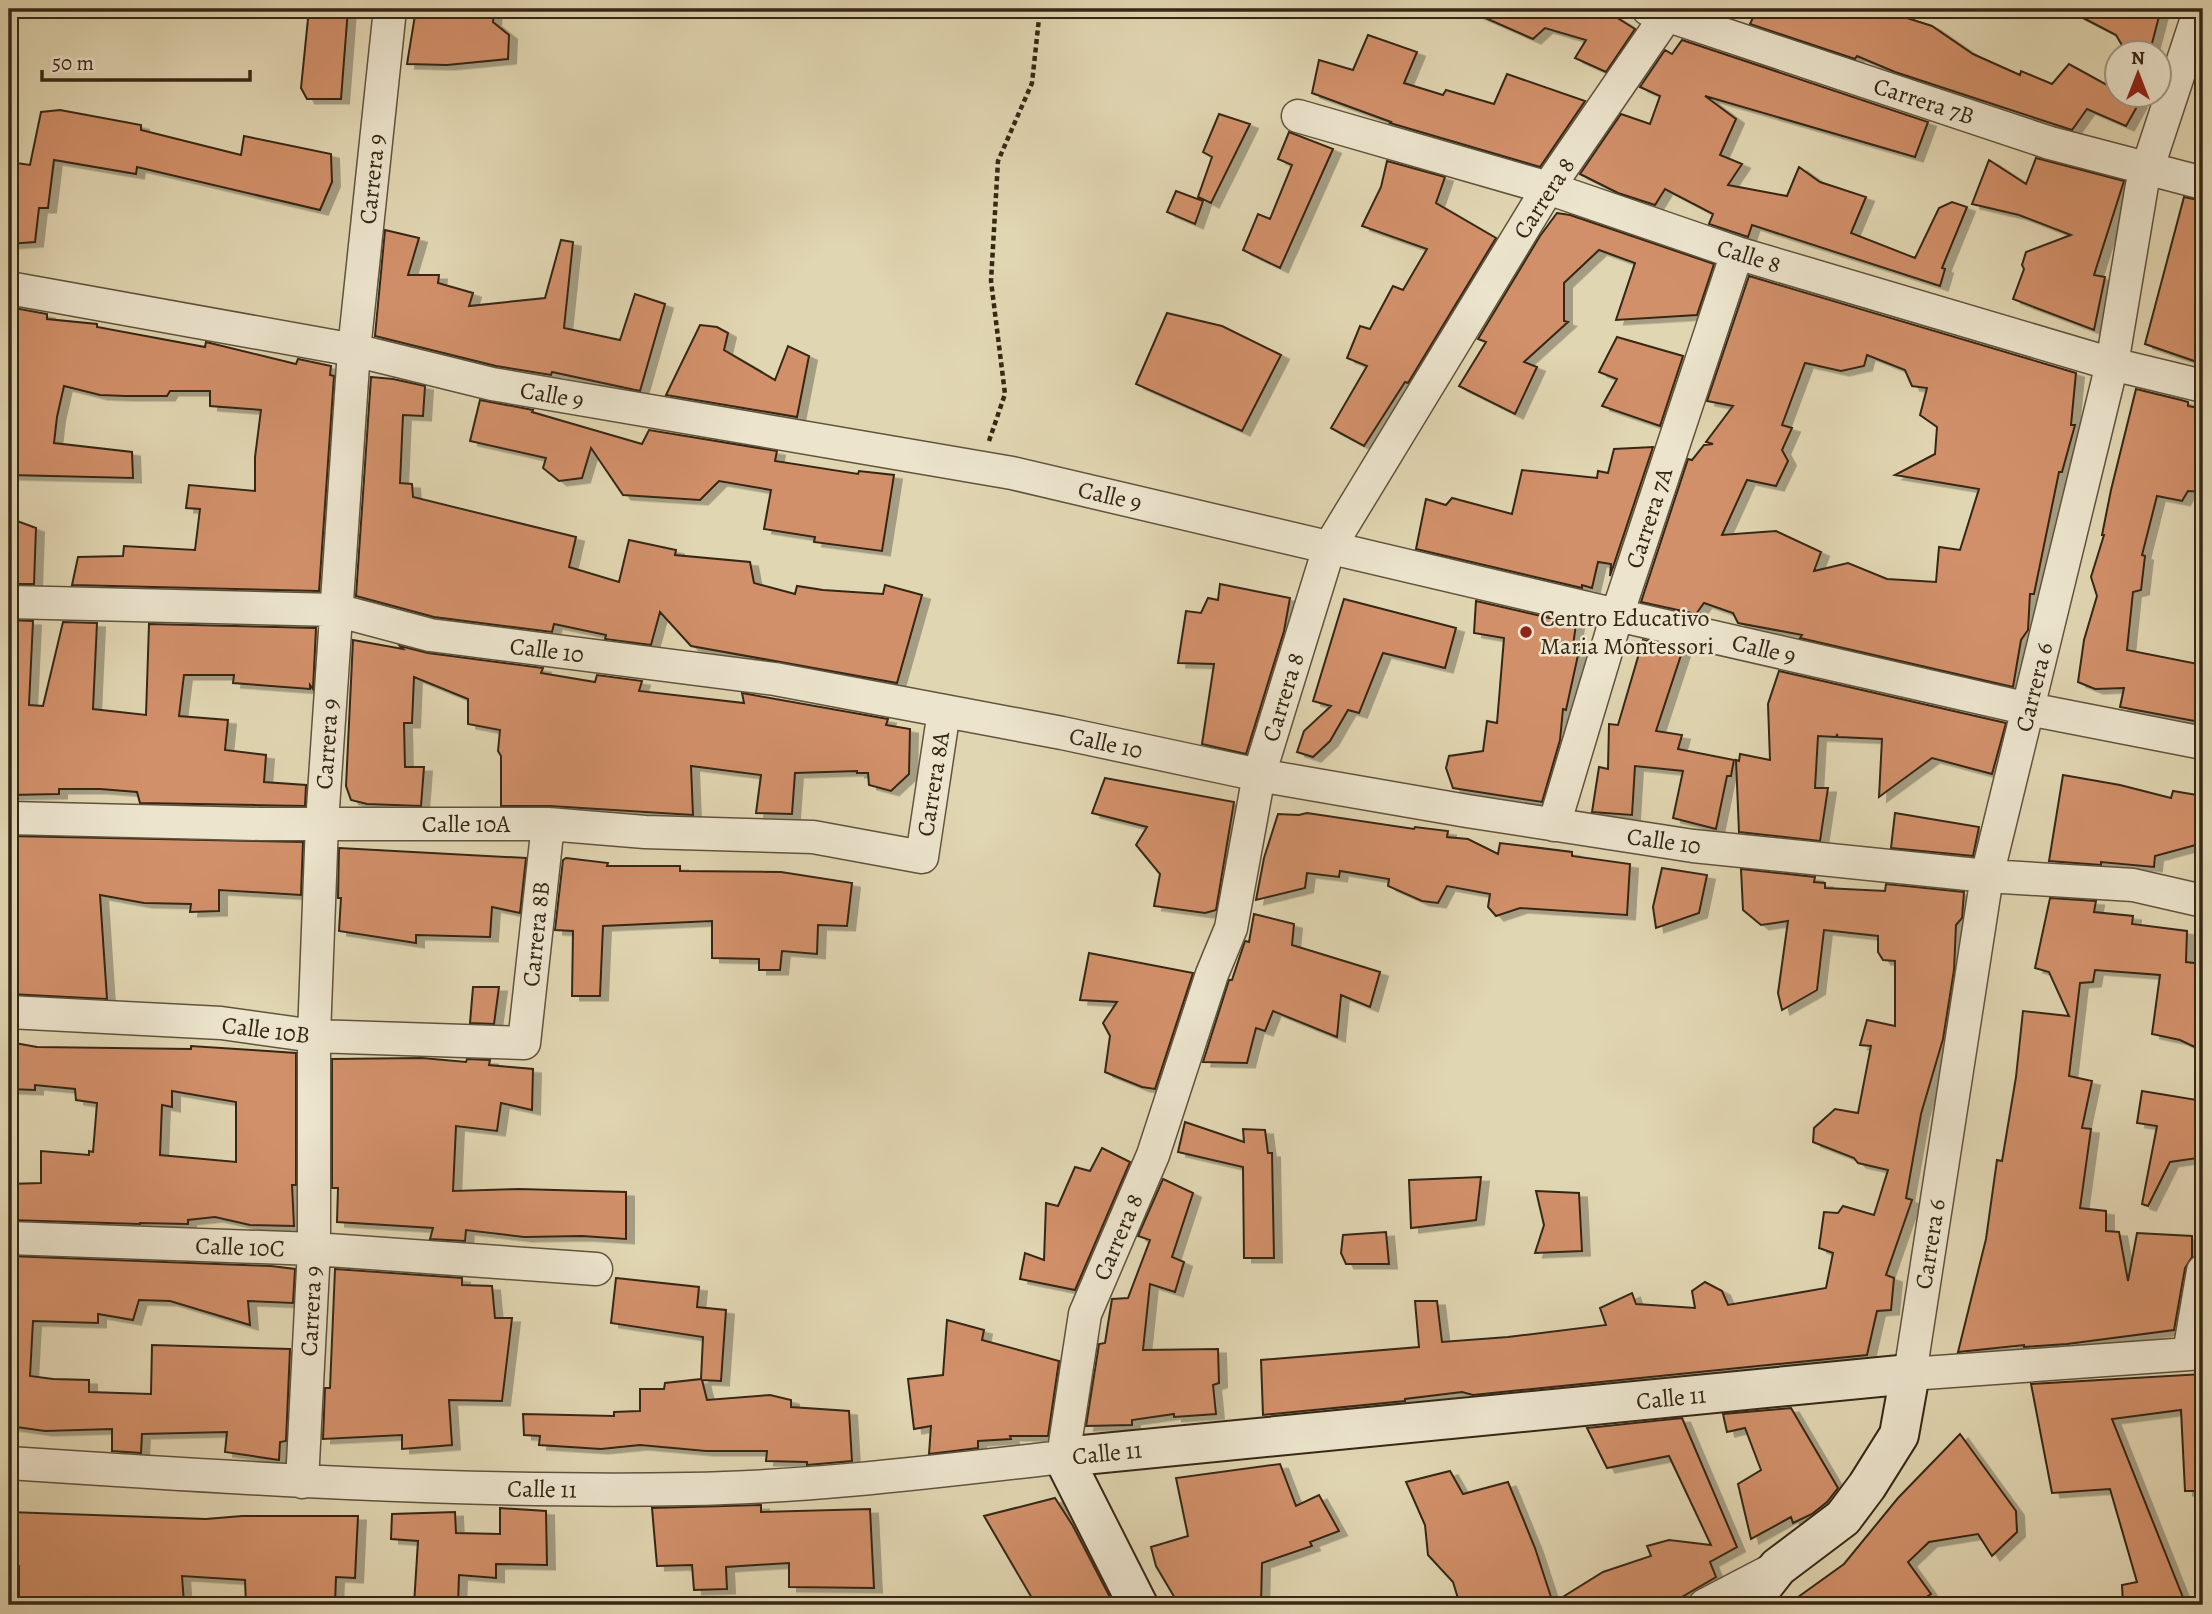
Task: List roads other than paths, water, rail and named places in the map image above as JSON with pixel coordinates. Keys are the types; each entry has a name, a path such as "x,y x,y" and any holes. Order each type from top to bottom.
{"main road":[{"name":"Calle 11","path":"1063,1457 1910,1374"},
{"path":"1748,1605 1778,1567 1843,1518 1867,1486 1899,1435 1910,1374"},
{"path":"1063,1457 1138,1605"}],"street":[{"name":"Carrera 9","path":"302,1482 314,1249 314,1036 322,823 354,350 390,9"},
{"name":"Carrera 6","path":"1910,1374 1987,876 2112,363 2142,185 2200,9"},
{"name":"Carrera 7B","path":"1662,11 2050,143 2203,183"},
{"name":"Carrera 8","path":"1063,1457 1086,1314 1153,1155 1212,974 1231,928 1258,775 1329,548 1548,188 1662,11"},
{"name":"Calle 8","path":"1298,116 1548,188 1737,253 2112,363 2203,386"},
{"name":"Carrera 7A","path":"1553,825 1617,615 1737,253"},
{"name":"Calle 9","path":"9,288 354,350 492,384 980,467 2029,709 2203,743"},
{"name":"Calle 10","path":"9,603 336,610 430,635 775,679 944,710 1258,775 1553,825 1693,846 1987,876 2133,885 2203,901"},
{"name":"Carrera 8A","path":"922,857 944,710"},
{"name":"Calle 10A","path":"9,818 260,824 548,824 645,832 813,837 922,857"},
{"name":"Carrera 8B","path":"524,1043 548,824"},
{"name":"Calle 10B","path":"9,1012 220,1023 314,1036 524,1043"},
{"name":"Calle 10C","path":"9,1238 314,1249 596,1269"},
{"path":"2196,1353 2203,1271"},
{"name":"Calle 11","path":"1910,1374 2196,1353"},
{"name":"Calle 11","path":"9,1464 302,1482 541,1490 691,1489 863,1480 1063,1457"},
{"path":"1706,1605 1778,1567"}],"place":[{"name":"Centro Educativo Maria Montessori","path":"1526,632"}]}
